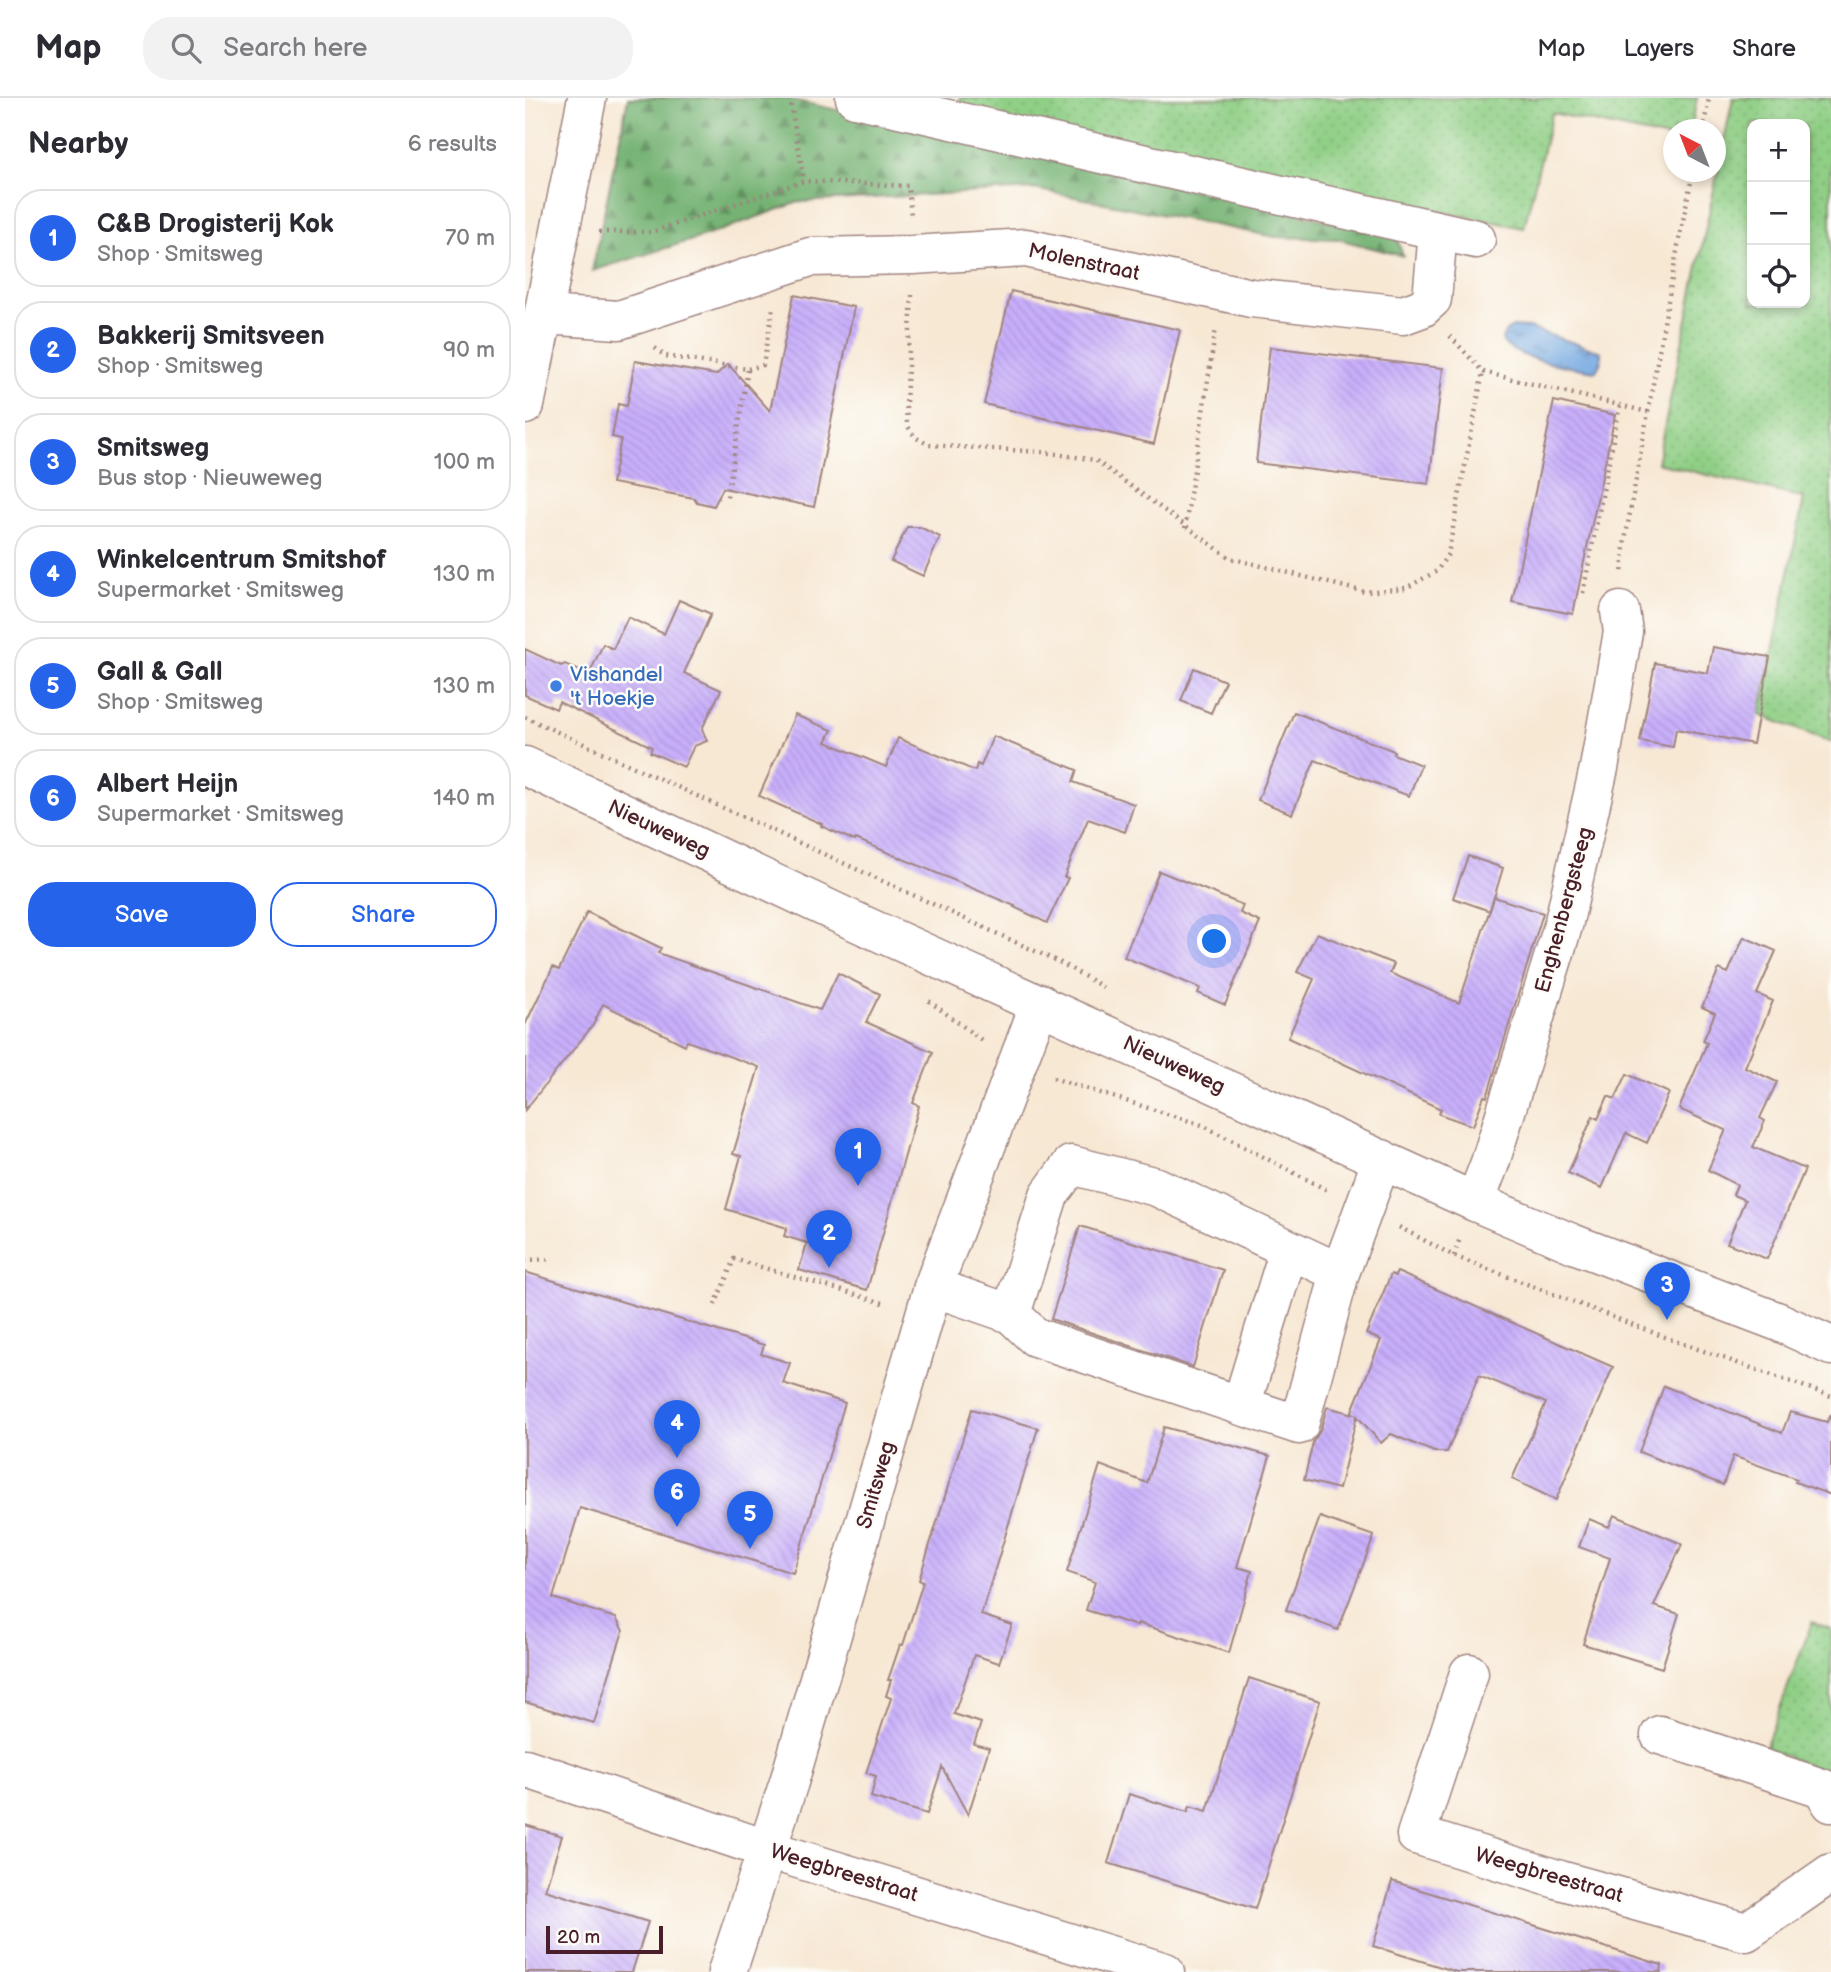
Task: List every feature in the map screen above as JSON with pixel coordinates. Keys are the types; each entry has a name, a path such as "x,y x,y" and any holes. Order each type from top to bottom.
{"street":[{"path":"525,405 587,98"},
{"path":"855,98 1476,240"},
{"path":"1422,308 1432,299 1439,232"},
{"name":"Molenstraat","path":"544,315 619,320 810,257 913,255 1026,248 1251,298 1384,314 1403,315 1422,308"},
{"name":"Enghenbergsteeg","path":"1475,1202 1490,1163 1563,926 1599,768 1621,622"},
{"name":"Nieuweweg","path":"525,766 850,919 1475,1202 1599,1254 1779,1322 1831,1346"},
{"name":"Smitsweg","path":"727,1972 789,1782 929,1301 1040,1003"},
{"path":"929,1301 1011,1314 1035,1337 1299,1424 1340,1273 1383,1159"},
{"path":"1011,1314 1049,1195 1071,1165 1157,1187 1340,1273"},
{"path":"1241,1406 1289,1249"},
{"name":"Weegbreestraat","path":"1469,1674 1416,1835 1560,1880 1746,1932 1831,1873"},
{"path":"1660,1735 1822,1788 1831,1803"},
{"name":"Weegbreestraat","path":"525,1768 766,1849 1165,1972"}],"path":[{"path":"790,98 804,181"},
{"path":"1705,119 1709,98"},
{"path":"559,232 652,232 804,181 908,186 911,214"},
{"path":"1621,622 1624,546 1691,182"},
{"path":"913,255 906,403 907,425 915,437 929,445 1043,452 1095,460 1185,528 1230,558 1365,592 1406,587 1437,571 1448,554 1483,372"},
{"path":"619,320 665,356 748,369 762,366 775,299 771,270"},
{"path":"1185,528 1222,292"},
{"path":"1422,308 1483,372 1648,412"},
{"path":"727,497 748,369"},
{"path":"1620,405 1583,596 1621,622"},
{"path":"525,718 1059,962"},
{"path":"1016,1066 1202,1125 1454,1256 1678,1342 1831,1396"},
{"path":"525,1260 553,1259"},
{"path":"715,1304 734,1259 929,1301"}],"green space":[{"path":"628,98 784,98 1396,236 1403,256 1338,239 1275,237 1034,189 799,202 705,236 592,271"},
{"path":"960,98 1697,98 1693,119 1663,119 1663,137 1552,113 1524,228 957,114"},
{"path":"1733,98 1831,98 1831,742 1760,715 1804,498 1657,463 1716,182 1726,182 1726,132"},
{"path":"1812,1622 1831,1629 1831,1775 1765,1748"}],"water":[{"path":"1513,327 1529,328 1601,352 1601,362 1596,371 1559,365 1516,352 1502,339 1506,331"}],"building":[{"path":"1011,291 1180,330 1154,444 984,404"},
{"path":"794,295 854,307 814,507 723,488 714,506 697,502 694,498 612,483 621,439 612,437 618,404 627,406 635,361 716,375 728,364 770,411"},
{"path":"1270,347 1443,368 1429,484 1256,463"},
{"path":"1554,401 1615,415 1573,614 1512,602"},
{"path":"907,527 920,527 940,537 923,576 891,561"},
{"path":"679,600 711,614 684,673 721,690 702,729 707,741 694,746 684,767 650,752 652,747 559,702 556,709 525,695 525,649 561,666 565,664 589,675 603,644 613,649 628,617 664,634"},
{"path":"1713,647 1770,657 1753,744 1676,729 1673,747 1640,741 1655,663 1708,673"},
{"path":"1194,668 1225,681 1211,713 1181,701"},
{"path":"1294,712 1394,751 1393,754 1421,765 1409,796 1315,760 1292,814 1258,800"},
{"path":"795,715 832,730 826,742 886,767 898,738 975,771 977,764 981,766 993,736 1077,770 1073,782 1134,804 1125,832 1088,819 1064,877 1068,878 1047,923 1015,906 856,839 855,841 759,796"},
{"path":"1468,856 1503,868 1490,911 1453,898"},
{"path":"1159,871 1243,905 1240,913 1260,922 1225,1005 1198,993 1200,988 1124,957"},
{"path":"1494,897 1543,913 1487,1097 1484,1096 1473,1126 1439,1114 1441,1109 1288,1038 1314,979 1297,972 1317,933 1394,964 1390,973 1459,1003"},
{"path":"587,912 661,948 658,953 820,1010 838,973 880,994 866,1022 933,1052 913,1103 919,1106 867,1290 799,1270 807,1243 784,1236 787,1228 726,1209 741,1156 733,1154 759,1067 687,1041 685,1045 603,1004 593,1025 525,1110 525,1025 553,967 559,970"},
{"path":"1744,937 1776,951 1757,994 1773,1001 1745,1067 1777,1082 1760,1118 1765,1121 1753,1147 1805,1169 1767,1259 1727,1243 1745,1200 1733,1195 1737,1185 1708,1170 1726,1130 1679,1109 1707,1043 1703,1041 1715,1013 1702,1007 1719,969 1728,973"},
{"path":"1627,1074 1669,1093 1647,1143 1626,1133 1602,1188 1568,1173 1593,1116 1598,1119 1608,1096 1615,1099"},
{"path":"1080,1226 1223,1270 1193,1367 1051,1319"},
{"path":"525,1272 764,1345 761,1354 790,1363 783,1383 845,1403 793,1573 580,1508 553,1598 616,1618 623,1631 594,1723 525,1702"},
{"path":"1397,1272 1613,1367 1556,1500 1512,1479 1546,1403 1479,1375 1447,1452 1434,1452 1391,1434 1381,1443 1357,1416 1339,1489 1304,1480 1313,1442 1320,1431 1327,1407 1354,1414 1352,1411 1381,1340 1366,1334 1391,1274 1395,1276"},
{"path":"1664,1386 1782,1433 1790,1412 1827,1422 1831,1414 1831,1495 1795,1482 1797,1479 1733,1456 1723,1485 1639,1452"},
{"path":"972,1409 1038,1428 981,1615 1012,1625 999,1663 974,1655 954,1714 981,1723 974,1744 989,1748 968,1815 942,1767 927,1814 871,1797 876,1776 866,1773 891,1698 886,1696 891,1680 888,1680 900,1645 903,1645 923,1582 919,1580"},
{"path":"1164,1427 1270,1456 1237,1567 1252,1571 1229,1653 1138,1623 1137,1626 1086,1610 1095,1582 1067,1572 1100,1465 1147,1483"},
{"path":"1614,1515 1682,1544 1654,1606 1679,1614 1662,1668 1583,1644 1610,1558 1579,1547 1589,1519 1609,1527"},
{"path":"1320,1517 1374,1536 1338,1630 1286,1610"},
{"path":"1249,1678 1320,1701 1255,1909 1108,1863 1129,1794 1188,1812 1190,1806 1207,1811"},
{"path":"525,1825 562,1836 545,1890 648,1922 632,1972 525,1972"},
{"path":"1392,1881 1662,1965 1661,1972 1457,1972 1373,1946"}],"place":[{"name":"Vishandel 't Hoekje","path":"556,686"},
{"name":"C&B Drogisterij Kok","path":"858,1186"},
{"name":"Bakkerij Smitsveen","path":"829,1268"},
{"name":"Smitsweg","path":"1667,1320"},
{"name":"Winkelcentrum Smitshof","path":"677,1458"},
{"name":"Albert Heijn","path":"677,1527"},
{"name":"Gall & Gall","path":"750,1549"}]}
